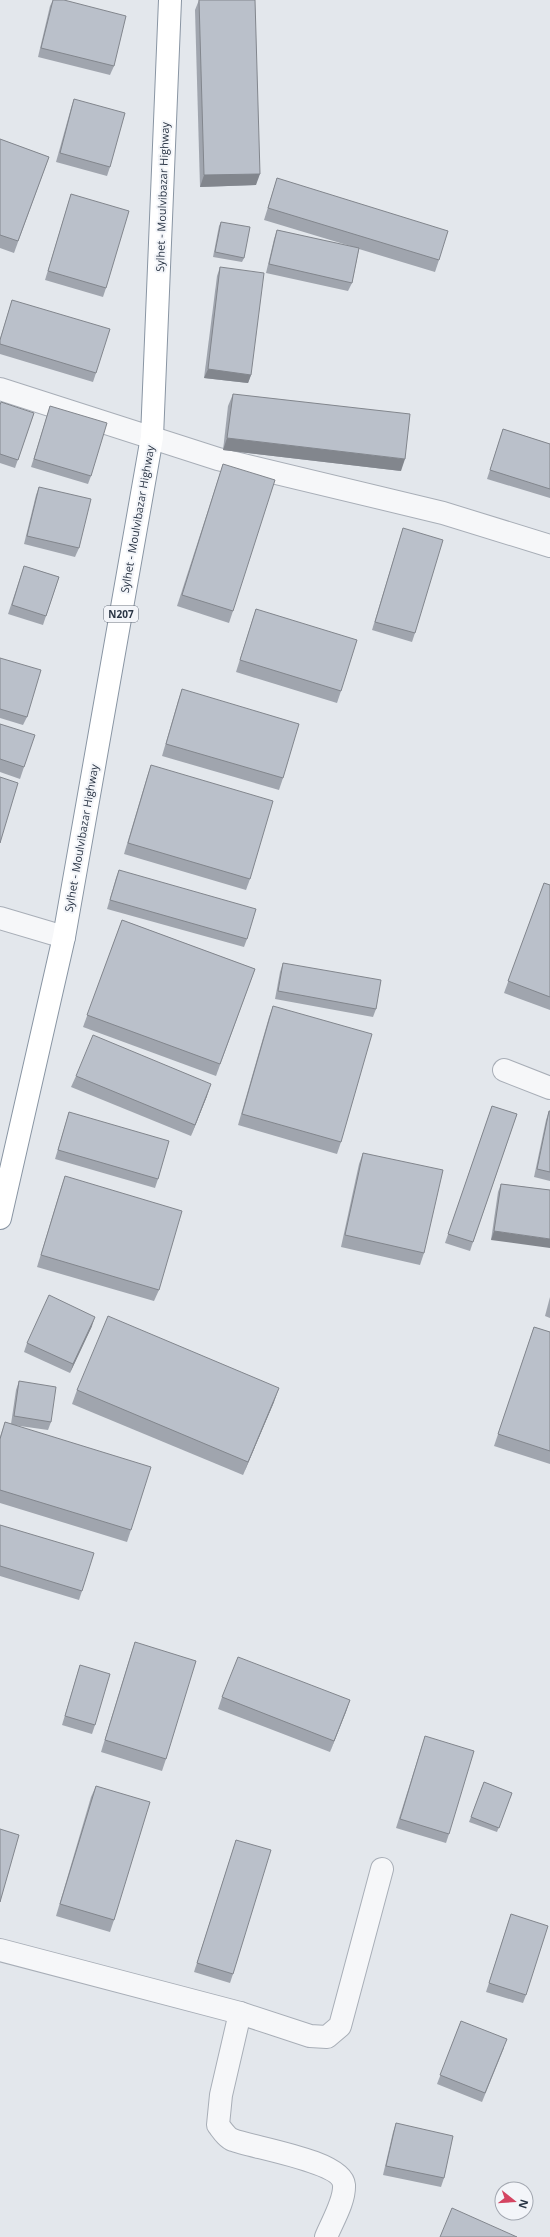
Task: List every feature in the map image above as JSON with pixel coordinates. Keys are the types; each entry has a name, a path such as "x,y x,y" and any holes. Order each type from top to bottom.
{"highway":[{"name":"Sylhet - Moulvibazar Highway","path":"0,1218 64,937 152,437 170,0"}],"street":[{"path":"0,389 218,459 443,513 550,546"},
{"path":"0,918 64,937"},
{"path":"504,1070 550,1088"},
{"path":"0,1950 240,2014 310,2036 327,2037 340,2026 382,1869"},
{"path":"240,2014 221,2095 218,2125 232,2139 270,2149 329,2168 338,2174 344,2184 342,2200 326,2237"}],"building":[{"path":"53,0 64,0 126,16 114,66 41,48"},
{"path":"199,0 255,0 260,174 204,175"},
{"path":"74,99 125,113 110,167 60,153"},
{"path":"0,139 49,157 18,241 0,235"},
{"path":"277,178 448,231 439,260 268,208"},
{"path":"71,194 129,211 106,288 48,271"},
{"path":"221,222 250,227 244,258 215,252"},
{"path":"277,230 359,248 352,283 269,264"},
{"path":"220,267 264,273 251,375 208,369"},
{"path":"12,300 110,329 96,373 0,344"},
{"path":"233,394 410,414 405,459 227,438"},
{"path":"1,402 34,413 18,460 0,454"},
{"path":"50,406 107,423 91,476 34,459"},
{"path":"503,429 550,444 550,489 490,470"},
{"path":"223,464 275,480 233,611 182,595"},
{"path":"39,487 91,499 79,548 27,536"},
{"path":"403,528 443,540 415,633 375,622"},
{"path":"24,566 59,577 46,616 12,605"},
{"path":"256,609 357,640 341,691 240,660"},
{"path":"0,658 41,670 27,717 0,709"},
{"path":"182,689 299,724 283,778 166,744"},
{"path":"0,724 35,735 24,767 0,759"},
{"path":"151,765 273,801 250,879 128,843"},
{"path":"0,777 18,783 0,843"},
{"path":"119,870 256,909 247,939 110,900"},
{"path":"544,883 550,885 550,997 508,981"},
{"path":"122,920 255,969 220,1064 87,1015"},
{"path":"283,963 381,980 376,1009 278,991"},
{"path":"273,1006 372,1034 341,1142 242,1114"},
{"path":"93,1035 211,1084 195,1125 76,1076"},
{"path":"492,1106 517,1114 473,1242 448,1234"},
{"path":"550,1111 550,1172 537,1169"},
{"path":"69,1112 169,1141 158,1179 58,1150"},
{"path":"363,1153 443,1170 424,1253 345,1235"},
{"path":"65,1176 182,1211 159,1290 41,1255"},
{"path":"501,1184 550,1190 550,1239 494,1231"},
{"path":"49,1295 95,1317 73,1364 27,1343"},
{"path":"108,1316 279,1388 248,1462 77,1390"},
{"path":"534,1327 550,1332 550,1451 498,1434"},
{"path":"19,1381 56,1387 51,1422 14,1416"},
{"path":"5,1422 151,1467 131,1530 0,1490 0,1439"},
{"path":"0,1525 94,1553 82,1591 0,1566"},
{"path":"135,1642 196,1661 166,1759 105,1740"},
{"path":"238,1657 350,1700 334,1741 222,1697"},
{"path":"80,1665 110,1674 95,1725 65,1716"},
{"path":"425,1736 474,1751 449,1834 400,1819"},
{"path":"484,1782 512,1793 499,1828 471,1817"},
{"path":"96,1786 150,1802 114,1920 60,1904"},
{"path":"0,1829 19,1835 0,1902"},
{"path":"236,1840 271,1850 233,1974 197,1963"},
{"path":"511,1914 548,1926 526,1995 489,1983"},
{"path":"461,2021 507,2039 485,2093 440,2075"},
{"path":"396,2123 453,2136 444,2178 386,2166"},
{"path":"452,2208 517,2237 440,2237"}]}
